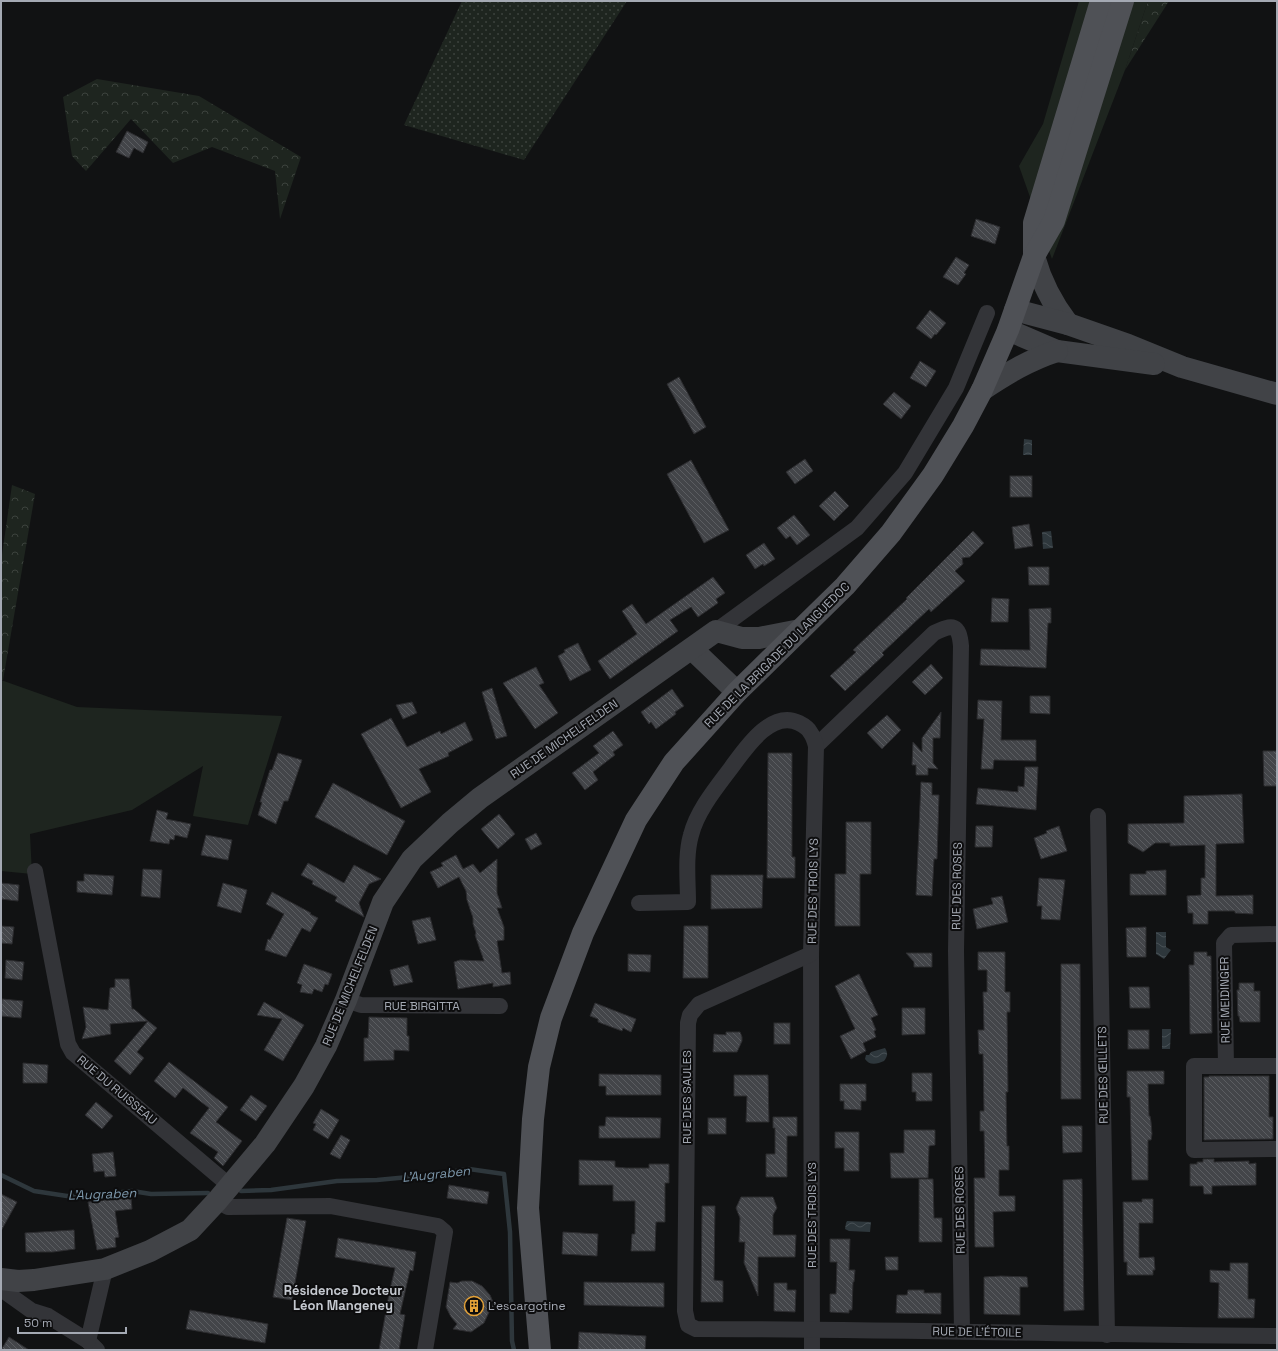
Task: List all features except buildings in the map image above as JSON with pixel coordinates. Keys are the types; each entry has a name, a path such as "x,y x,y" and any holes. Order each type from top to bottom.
{"main road":[{"path":"1034,256 1034,223 1101,1"},
{"path":"1034,256 1054,221 1123,1"},
{"name":"RUE DE LA BRIGADE DU LANGUEDOC","path":"540,1350 528,1208 533,1119 539,1067 551,1018 583,932 636,820 674,762 737,692 846,586 891,533 933,475 963,426 982,390 1012,320 1034,256"}],"street":[{"path":"1034,256 1043,283 1052,301 1068,324"},
{"path":"716,631 857,528 905,474 956,388 987,313"},
{"path":"1012,320 1068,324 1128,345 1182,367 1277,394"},
{"path":"1012,320 1057,351"},
{"path":"982,390 1023,364 1057,351 1182,367"},
{"name":"RUE DES ROSES","path":"816,746 934,633 944,628 951,627 957,629 960,634 961,646 956,951 962,1332"},
{"path":"716,631 742,638 759,638 800,630"},
{"name":"RUE DE MICHELFELDEN","path":"7,1283 104,1269 150,1251 190,1230 224,1194 265,1144 304,1086 326,1046 346,1000 383,902 412,859 450,823 480,798 716,631"},
{"path":"692,649 737,692"},
{"name":"RUE DES TROIS LYS","path":"639,903 688,902 688,851 691,835 699,815 716,787 748,745 763,730 774,722 785,719 804,725 810,732 816,746 811,954 812,1350"},
{"name":"RUE DES ŒILLETS","path":"1098,816 1107,1335"},
{"name":"RUE DU RUISSEAU","path":"34,872 68,1044 73,1053 224,1194"},
{"name":"RUE MEIDINGER","path":"1226,1066 1224,943 1231,935 1277,934"},
{"name":"RUE DES SAULES","path":"685,1316 688,1023 690,1015 699,1004 811,954"},
{"name":"RUE BIRGITTA","path":"346,1000 361,1005 500,1006"},
{"path":"1277,1066 1194,1066 1194,1150 1277,1149"},
{"path":"224,1194 228,1207 330,1206 438,1226 445,1232 425,1350"},
{"path":"7,1283 32,1311 48,1316 92,1346 104,1269"},
{"name":"RUE DE L'ÉTOILE","path":"685,1316 688,1325 696,1329 1277,1336"}],"green space":[{"path":"462,1 627,1 524,160 404,125"},
{"path":"1079,1 1148,1 1125,70 1052,259 1019,166 1043,124"},
{"path":"1148,1 1169,1 1125,70"},
{"path":"97,79 199,96 301,157 280,219 275,171 212,147 173,163 131,119 86,171 72,156 63,97"},
{"path":"12,485 35,494 3,680 1,680 1,562"},
{"path":"1,680 77,707 282,716 248,825 193,816 203,766 132,810 30,834 32,874 1,871"}],"water":[{"path":"1024,439 1032,440 1032,455 1023,455"},
{"path":"1051,531 1053,548 1043,549 1042,532"},
{"path":"1156,932 1166,932 1166,947 1171,950 1164,959 1156,954"},
{"path":"1162,1029 1171,1029 1170,1049 1162,1049"},
{"path":"885,1048 887,1054 884,1061 871,1064 865,1059 866,1055 869,1055 871,1052"},
{"path":"847,1221 871,1222 870,1232 849,1231 845,1229"}],"waterway":[{"name":"L'Augraben","path":"241,1191 271,1190 337,1181 377,1180 430,1175 469,1169 504,1174 510,1232 512,1341 514,1350"},
{"name":"L'Augraben","path":"1,1175 34,1191 67,1196 96,1195 132,1191 151,1194 208,1193"}],"place":[{"name":"L'escargotine","path":"474,1306"}],"district":[{"name":"Résidence Docteur Léon Mangeney","path":"343,1298"}]}
